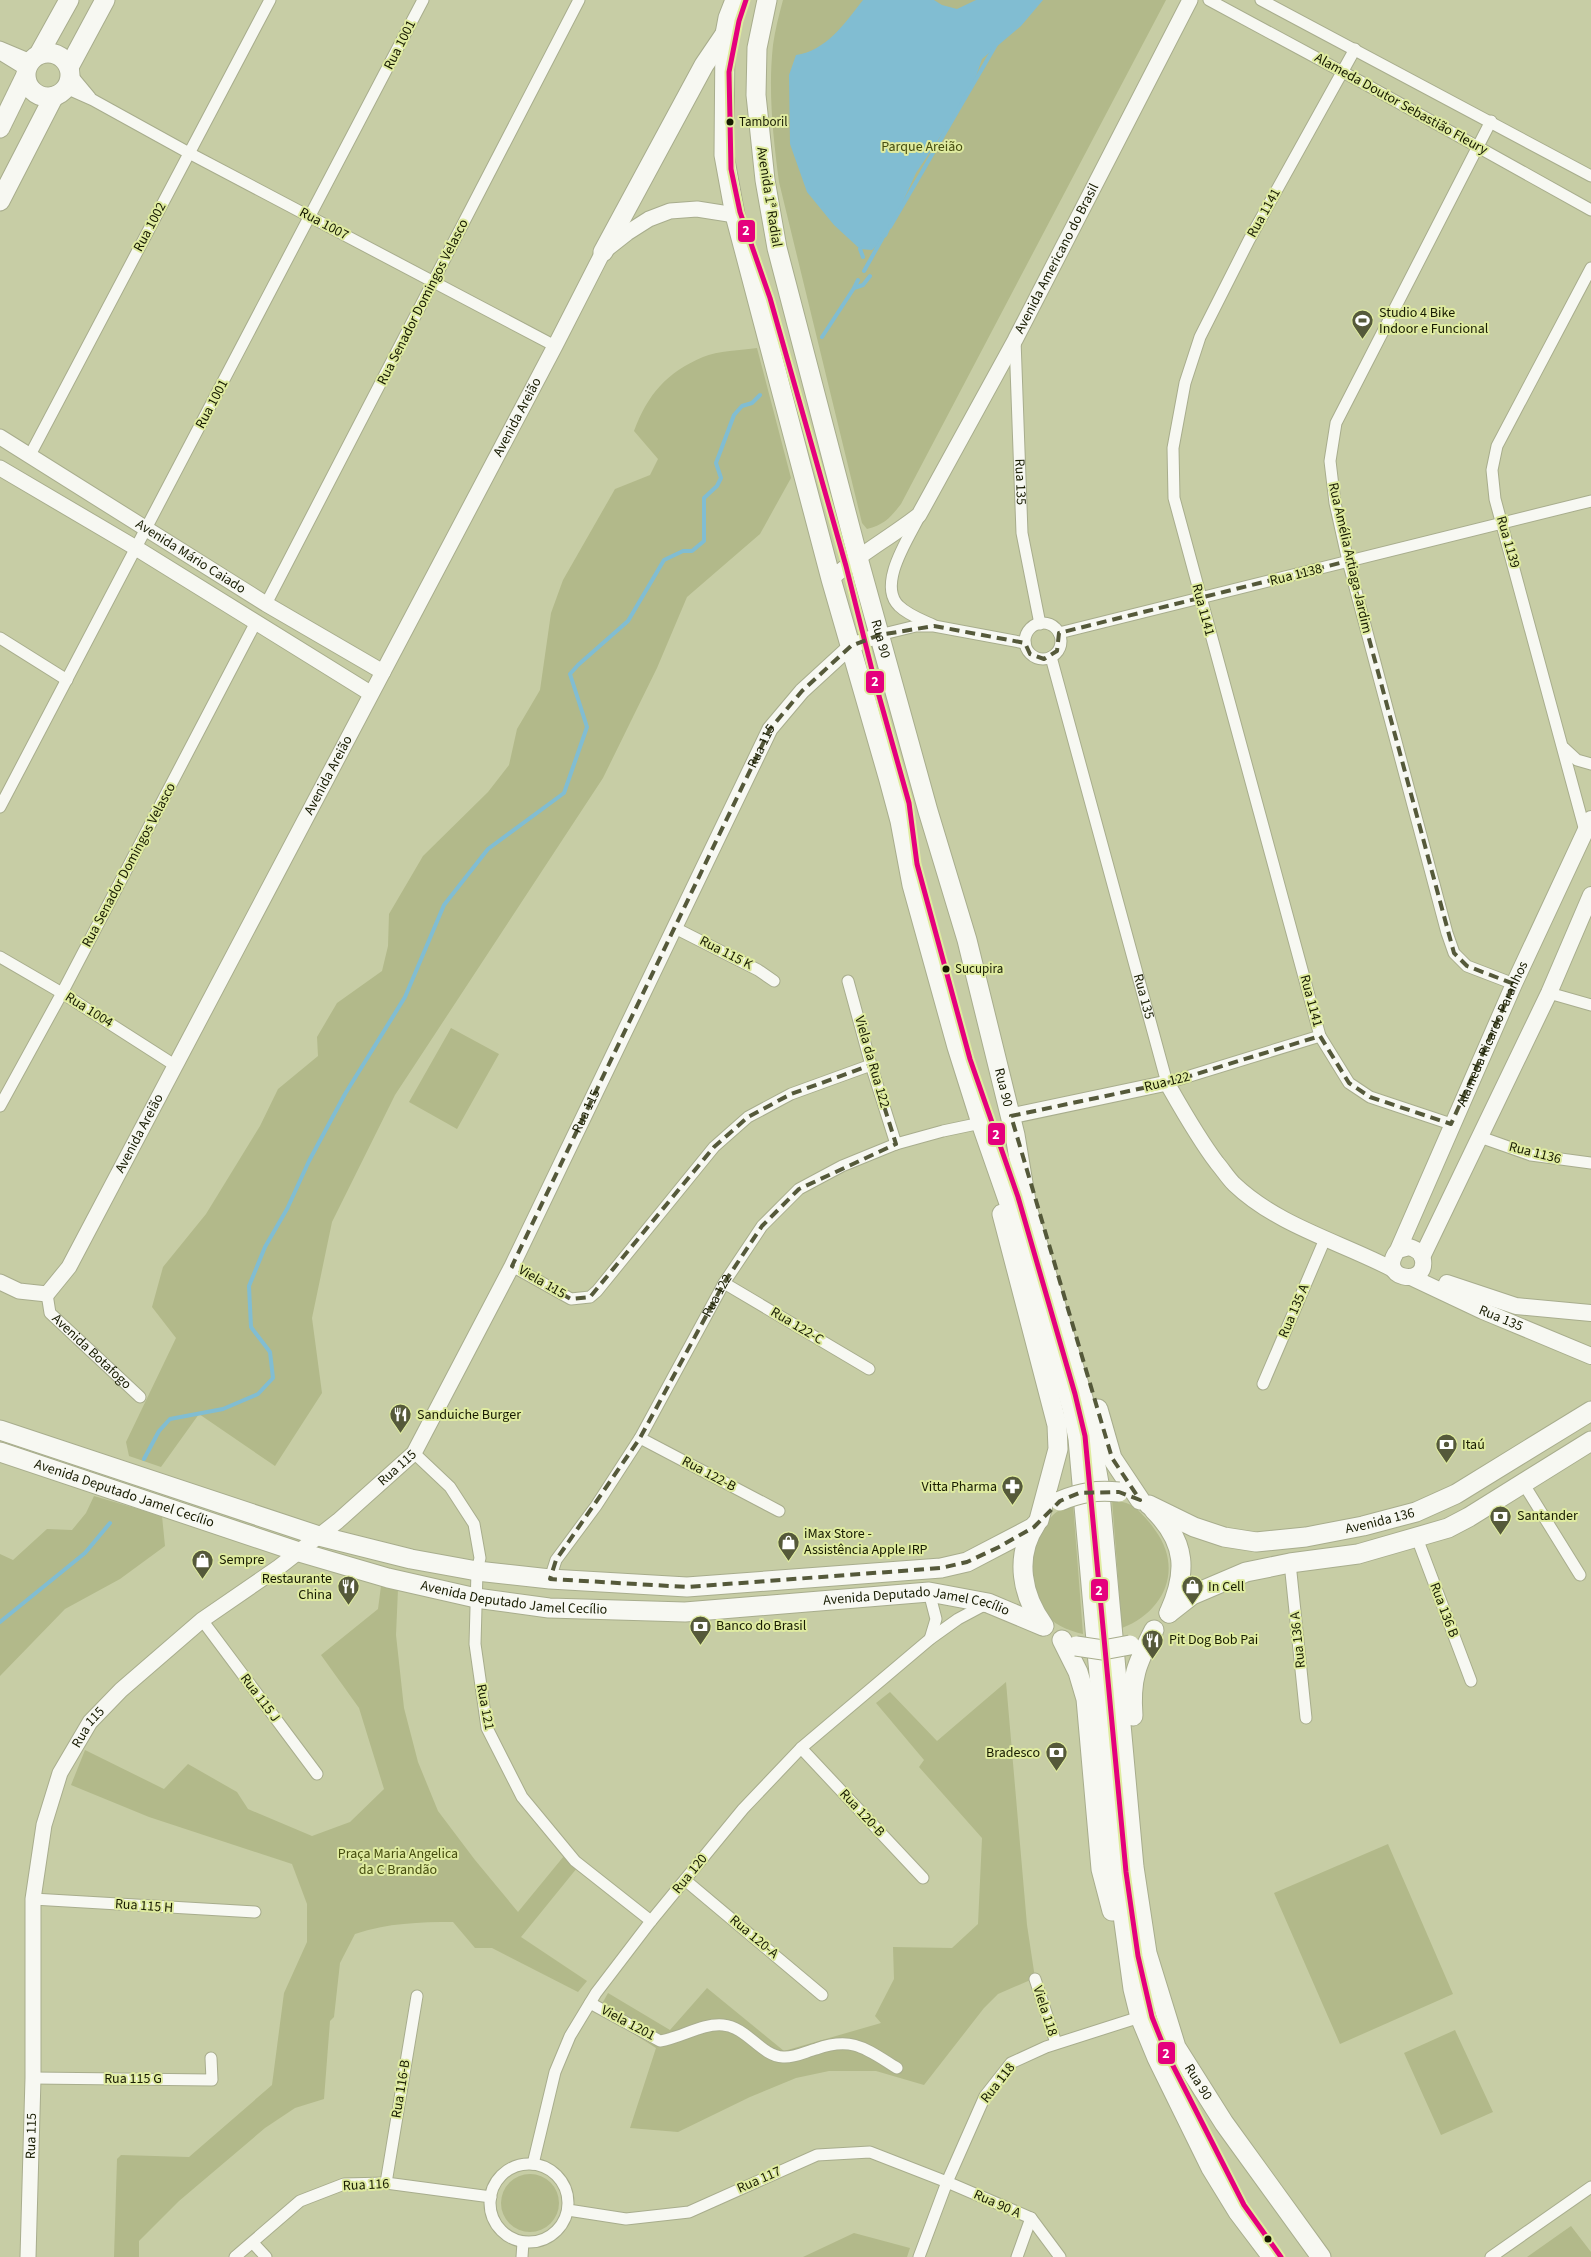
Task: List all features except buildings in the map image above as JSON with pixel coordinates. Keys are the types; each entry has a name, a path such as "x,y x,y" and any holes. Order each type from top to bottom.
{"main road":[{"path":"0,128 30,66 69,0"},
{"path":"0,201 65,81 105,0"},
{"path":"735,0 728,18 725,34 724,155 735,216"},
{"name":"Avenida 1ª Radial","path":"767,0 758,48 756,95 765,180 776,248 806,361"},
{"path":"603,252 704,65 725,34"},
{"path":"30,66 53,53 65,60 65,81"},
{"path":"30,66 28,85 39,95 65,81"},
{"name":"Rua 90","path":"735,216 831,579 896,805 912,885 957,1048 1024,1246 1072,1408 1078,1439 1116,1864 1133,1989 1140,2017 1157,2058 1211,2168 1238,2212 1272,2257"},
{"name":"Rua 90","path":"806,361 879,635 967,940 1011,1116 1027,1207 1085,1405 1094,1449 1101,1502 1134,1866 1147,1953 1164,2003 1176,2047 1224,2123 1321,2257"},
{"name":"Alameda Ricardo Paranhos","path":"1395,1258 1451,1124 1588,825"},
{"path":"1419,1267 1415,1248 1409,1246 1395,1258 1401,1276 1419,1267 1548,994 1591,895"},
{"path":"1015,1135 1112,1458 1145,1502 1166,1522 1177,1543 1182,1567 1179,1591 1169,1613 1154,1630 1136,1667 1132,1694 1148,1895 1164,2003"},
{"path":"999,1172 1003,1222 1057,1425 1058,1449 1036,1523 1024,1553 1022,1579 1029,1603 1043,1626 1069,1643 1103,1650 1130,1644 1154,1630"},
{"name":"Rua 135","path":"1419,1267 1453,1286 1516,1306 1591,1313"},
{"name":"Rua 135","path":"1419,1267 1483,1311 1591,1356"},
{"name":"Avenida 136","path":"1145,1502 1194,1527 1224,1537 1256,1542 1306,1537 1363,1526 1416,1512 1456,1494 1591,1411"},
{"name":"Avenida Deputado Jamel Cecílio","path":"0,1430 319,1536 411,1559 477,1571 550,1579 687,1588 941,1568 967,1562 1036,1523"},
{"name":"Avenida 136","path":"1169,1613 1192,1595 1246,1572 1290,1563 1358,1554 1417,1538 1469,1518 1591,1441"},
{"name":"Avenida Deputado Jamel Cecílio","path":"0,1452 299,1552 388,1578 476,1598 549,1608 685,1612 929,1592 988,1603 1043,1626"},
{"path":"1036,1523 1060,1501 1079,1493 1099,1490 1119,1492 1145,1502"},
{"path":"1069,1643 1086,1699 1101,1869 1133,1989"}],"street":[{"name":"Rua 1002","path":"30,455 270,0"},
{"name":"Rua 1001","path":"1,804 423,0"},
{"name":"Rua Senador Domingos Velasco","path":"266,604 579,0"},
{"name":"Avenida Americano do Brasil","path":"934,626 899,606 892,596 890,585 892,573 920,515 1015,340 1190,0"},
{"name":"Alameda Doutor Sebastião Fleury","path":"1209,0 1591,210"},
{"name":"Alameda Doutor Sebastião Fleury","path":"1261,0 1591,176"},
{"path":"0,47 30,66"},
{"name":"Rua 1141","path":"1355,49 1249,240 1200,337 1185,383 1173,448 1174,498 1320,1036 1349,1083 1370,1097 1451,1124"},
{"path":"0,54 30,66"},
{"name":"Rua 1007","path":"65,81 94,100 189,153 555,346"},
{"name":"Rua Amélia Artiaga Jardim","path":"1491,121 1336,424 1330,461 1335,503 1348,561 1454,954 1468,966 1514,984"},
{"path":"603,252 648,219 670,210 697,209 735,216"},
{"name":"Avenida Areião","path":"48,1294 69,1267 603,252"},
{"name":"Rua 1139","path":"1588,825 1564,748 1495,498 1492,470 1497,446 1591,268"},
{"name":"Rua 135","path":"1015,340 1022,533 1040,624"},
{"name":"Avenida Mário Caiado","path":"0,437 266,604 383,672"},
{"name":"Avenida Mário Caiado","path":"0,468 136,548 370,693"},
{"name":"Rua 1138","path":"1059,634 1591,501"},
{"name":"Avenida Americano do Brasil","path":"831,579 920,515"},
{"name":"Rua Senador Domingos Velasco","path":"0,1106 62,993 256,622"},
{"path":"1040,624 1055,628 1059,634 1060,646 1051,657 1044,659 1036,658 1026,649 1025,643 1029,630 1040,624"},
{"path":"851,646 879,635 916,626 934,626 1025,643"},
{"path":"0,638 67,680"},
{"name":"Rua 115","path":"28,2257 33,2078 34,1899 44,1825 60,1773 90,1722 121,1690 202,1620 319,1536 414,1453 512,1266 770,729 802,691 851,646"},
{"name":"Rua 135","path":"1051,657 1167,1083 1199,1140 1233,1184 1269,1210 1325,1239 1358,1251 1395,1258"},
{"path":"1564,748 1578,760 1591,764"},
{"name":"Rua 115 K","path":"675,928 758,970 774,982"},
{"name":"Rua 1004","path":"0,957 62,993 176,1066"},
{"name":"Viela da Rua 122","path":"848,981 871,1065 896,1144"},
{"path":"1548,994 1591,1005"},
{"name":"Rua 122","path":"1011,1116 1167,1083 1320,1036"},
{"name":"Viela 115","path":"512,1266 571,1299 590,1297 598,1291 714,1147 748,1117 792,1094 871,1065"},
{"name":"Rua 122","path":"550,1579 556,1560 596,1506 640,1438 724,1283 762,1226 799,1189 842,1166 896,1144 981,1123"},
{"name":"Rua 1136","path":"1480,1137 1531,1155 1591,1164"},
{"name":"Rua 135 A","path":"1264,1384 1325,1239"},
{"path":"0,1282 19,1291 48,1294"},
{"name":"Rua 122-C","path":"724,1283 869,1369"},
{"name":"Avenida Botafogo","path":"48,1294 50,1313 140,1397"},
{"name":"Rua 122-B","path":"640,1438 779,1511"},
{"name":"Rua 121","path":"414,1453 450,1487 474,1524 480,1558 477,1571 475,1644 487,1728 522,1797 575,1862 651,1921"},
{"path":"1523,1483 1580,1575"},
{"name":"Rua 136 B","path":"1417,1538 1471,1681"},
{"name":"Rua 136 A","path":"1290,1563 1306,1718"},
{"path":"929,1592 936,1619 930,1639"},
{"name":"Rua 120","path":"534,2164 555,2072 570,2036 590,2003 651,1921 743,1809 801,1748 930,1639 958,1619 988,1603"},
{"name":"Rua 115 J","path":"202,1620 317,1774"},
{"name":"Rua 120-B","path":"801,1748 923,1878"},
{"name":"Rua 120-A","path":"685,1880 822,1995"},
{"name":"Rua 115 H","path":"34,1899 255,1912"},
{"name":"Viela 118","path":"1035,1979 1056,2044"},
{"name":"Rua 116-B","path":"386,2183 417,1996"},
{"name":"Viela 1201","path":"590,2003 654,2039 667,2040 709,2026 723,2025 737,2028 774,2056 791,2057 832,2043 845,2042 867,2050 897,2068"},
{"name":"Rua 118","path":"920,2257 947,2182 984,2096 1011,2062 1056,2044 1140,2017"},
{"name":"Rua 115 G","path":"33,2078 212,2080 211,2058"},
{"name":"Rua 117","path":"568,2210 626,2219 689,2212 817,2154 870,2152 947,2182"},
{"path":"534,2164 553,2172 562,2183 566,2189 568,2210 560,2228 543,2240 523,2242 504,2234 492,2217 490,2196 498,2179 514,2167 534,2164"},
{"name":"Rua 90 A","path":"947,2182 1031,2218 1060,2257"},
{"name":"Rua 116","path":"234,2257 253,2243 300,2201 344,2184 386,2183 490,2196"},
{"path":"1491,2257 1591,2186"},
{"path":"1017,2257 1031,2218"},
{"path":"522,2257 523,2242"},
{"path":"253,2243 266,2257"}],"highlighted area":[{"path":"1348,561 1454,953 1467,966 1514,984 1451,1124 1370,1097 1349,1083 1320,1036 1167,1083 1011,1116 1112,1458 1140,1500 1119,1492 1079,1493 1060,1501 1034,1527 999,1547 967,1562 941,1568 687,1587 550,1579 556,1560 640,1438 724,1283 762,1226 799,1189 896,1144 871,1065 791,1094 748,1117 714,1147 590,1297 571,1299 512,1266 770,729 802,691 851,646 879,635 934,626 1025,643 1030,654 1044,659 1057,651 1059,633"}],"green space":[{"name":"Parque Areião","path":"783,0 1166,0 901,504 887,520 867,529 862,523 779,182 773,131 771,79 774,39"},
{"path":"757,348 791,478 760,534 687,597 657,668 603,778 395,1095 332,1222 312,1318 322,1393 275,1466 199,1414 161,1467 129,1456 126,1442 176,1338 152,1307 163,1267 206,1214 260,1126 278,1089 318,1056 317,1037 337,1003 382,971 388,946 389,914 423,856 488,792 509,765 517,729 540,690 551,613 563,580 615,489 650,475 658,459 634,431 645,406 660,386 690,363 715,353"},
{"path":"451,1028 499,1054 457,1129 409,1102"},
{"path":"94,1496 162,1516 165,1546 120,1579 65,1609 0,1676 0,1554 13,1560 47,1529 72,1530 86,1513"},
{"path":"1112,1500 1131,1505 1144,1516 1164,1545 1168,1560 1165,1588 1159,1600 1137,1621 1122,1628"},
{"path":"1073,1504 1083,1634 1068,1630 1046,1615 1038,1605 1033,1594 1031,1581 1034,1552 1043,1528 1055,1513"},
{"name":"Praça Maria Angelica da C Brandão","path":"381,1586 398,1589 396,1635 404,1708 418,1762 438,1811 518,1912 564,1856 577,1868 521,1937 587,1981 578,1992 492,1948 475,1948 453,1922 428,1922 379,1927 355,1934 340,1963 334,2017 330,2021 324,2099 295,2108 265,2128 179,2201 139,2241 139,2257 114,2257 117,2159 121,2155 189,2157 272,2085 284,1993 307,1942 307,1904 292,1864 149,1817 71,1785 85,1750 164,1789 188,1764 237,1792 248,1809 312,1836 350,1822 384,1789 359,1708 321,1655 378,1609"},
{"path":"1006,1682 1027,1925 1035,1978 998,1994 984,2008 924,2085 876,2071 829,2071 796,2078 750,2097 678,2132 630,2128 656,2048 598,2011 608,1993 670,2030 707,1988 784,2051 881,2023 875,2016 894,1979 893,1947 952,1948 978,1924 982,1838 919,1767 924,1760 876,1703 890,1692 937,1741"},
{"path":"1388,1844 1453,1994 1340,2044 1274,1893"},
{"path":"1455,2030 1493,2112 1441,2135 1404,2053"},
{"path":"524,2174 536,2174 551,2182 559,2197 559,2209 551,2224 536,2232 524,2232 509,2224 501,2209 501,2197 509,2182"},
{"path":"1571,2226 1591,2252 1591,2257 1527,2257"},
{"path":"854,2233 910,2248 907,2257 803,2257"}],"water":[{"path":"863,0 934,0 942,5 957,9 976,0 1043,0 1021,26 982,59 962,104 916,173 887,236 872,250 860,249 834,225 807,192 790,144 789,75 796,55 817,48 826,42"}],"waterway":[{"path":"890,227 997,43"},
{"path":"864,271 882,239"},
{"path":"860,249 863,257"},
{"path":"822,337 854,288 863,285 870,276"},
{"path":"854,288 858,280"},
{"path":"144,1459 159,1431 170,1419 223,1409 258,1394 273,1378 270,1352 251,1327 249,1286 265,1247 287,1209 309,1161 345,1094 405,997 444,905 488,849 564,793 587,727 570,674 628,621 664,560 683,551 692,551 704,541 704,498 717,486 721,478 716,463 734,415 742,406 752,403 760,395"},
{"path":"0,1622 85,1553 110,1523"}],"transit line":[{"name":"2","path":"746,0 739,21 729,72 731,169 740,212 770,298 846,566 874,678 909,803 917,864 970,1059 1018,1197 1075,1394 1085,1436 1126,1872 1138,1956 1152,2017 1166,2052 1244,2205 1281,2257"}],"place":[{"name":"Tamboril","path":"730,122"},
{"name":"Studio 4 Bike Indoor e Funcional","path":"1363,340"},
{"name":"Sucupira","path":"946,969"},
{"name":"Sanduiche Burger","path":"401,1434"},
{"name":"Itaú","path":"1446,1464"},
{"name":"Vitta Pharma","path":"1013,1506"},
{"name":"Santander","path":"1501,1535"},
{"name":"iMax Store - Assistência Apple IRP","path":"788,1561"},
{"name":"Sempre","path":"203,1579"},
{"name":"Restaurante China","path":"348,1606"},
{"name":"In Cell","path":"1192,1606"},
{"name":"Banco do Brasil","path":"700,1645"},
{"name":"Pit Dog Bob Pai","path":"1153,1659"},
{"name":"Bradesco","path":"1056,1772"}]}
